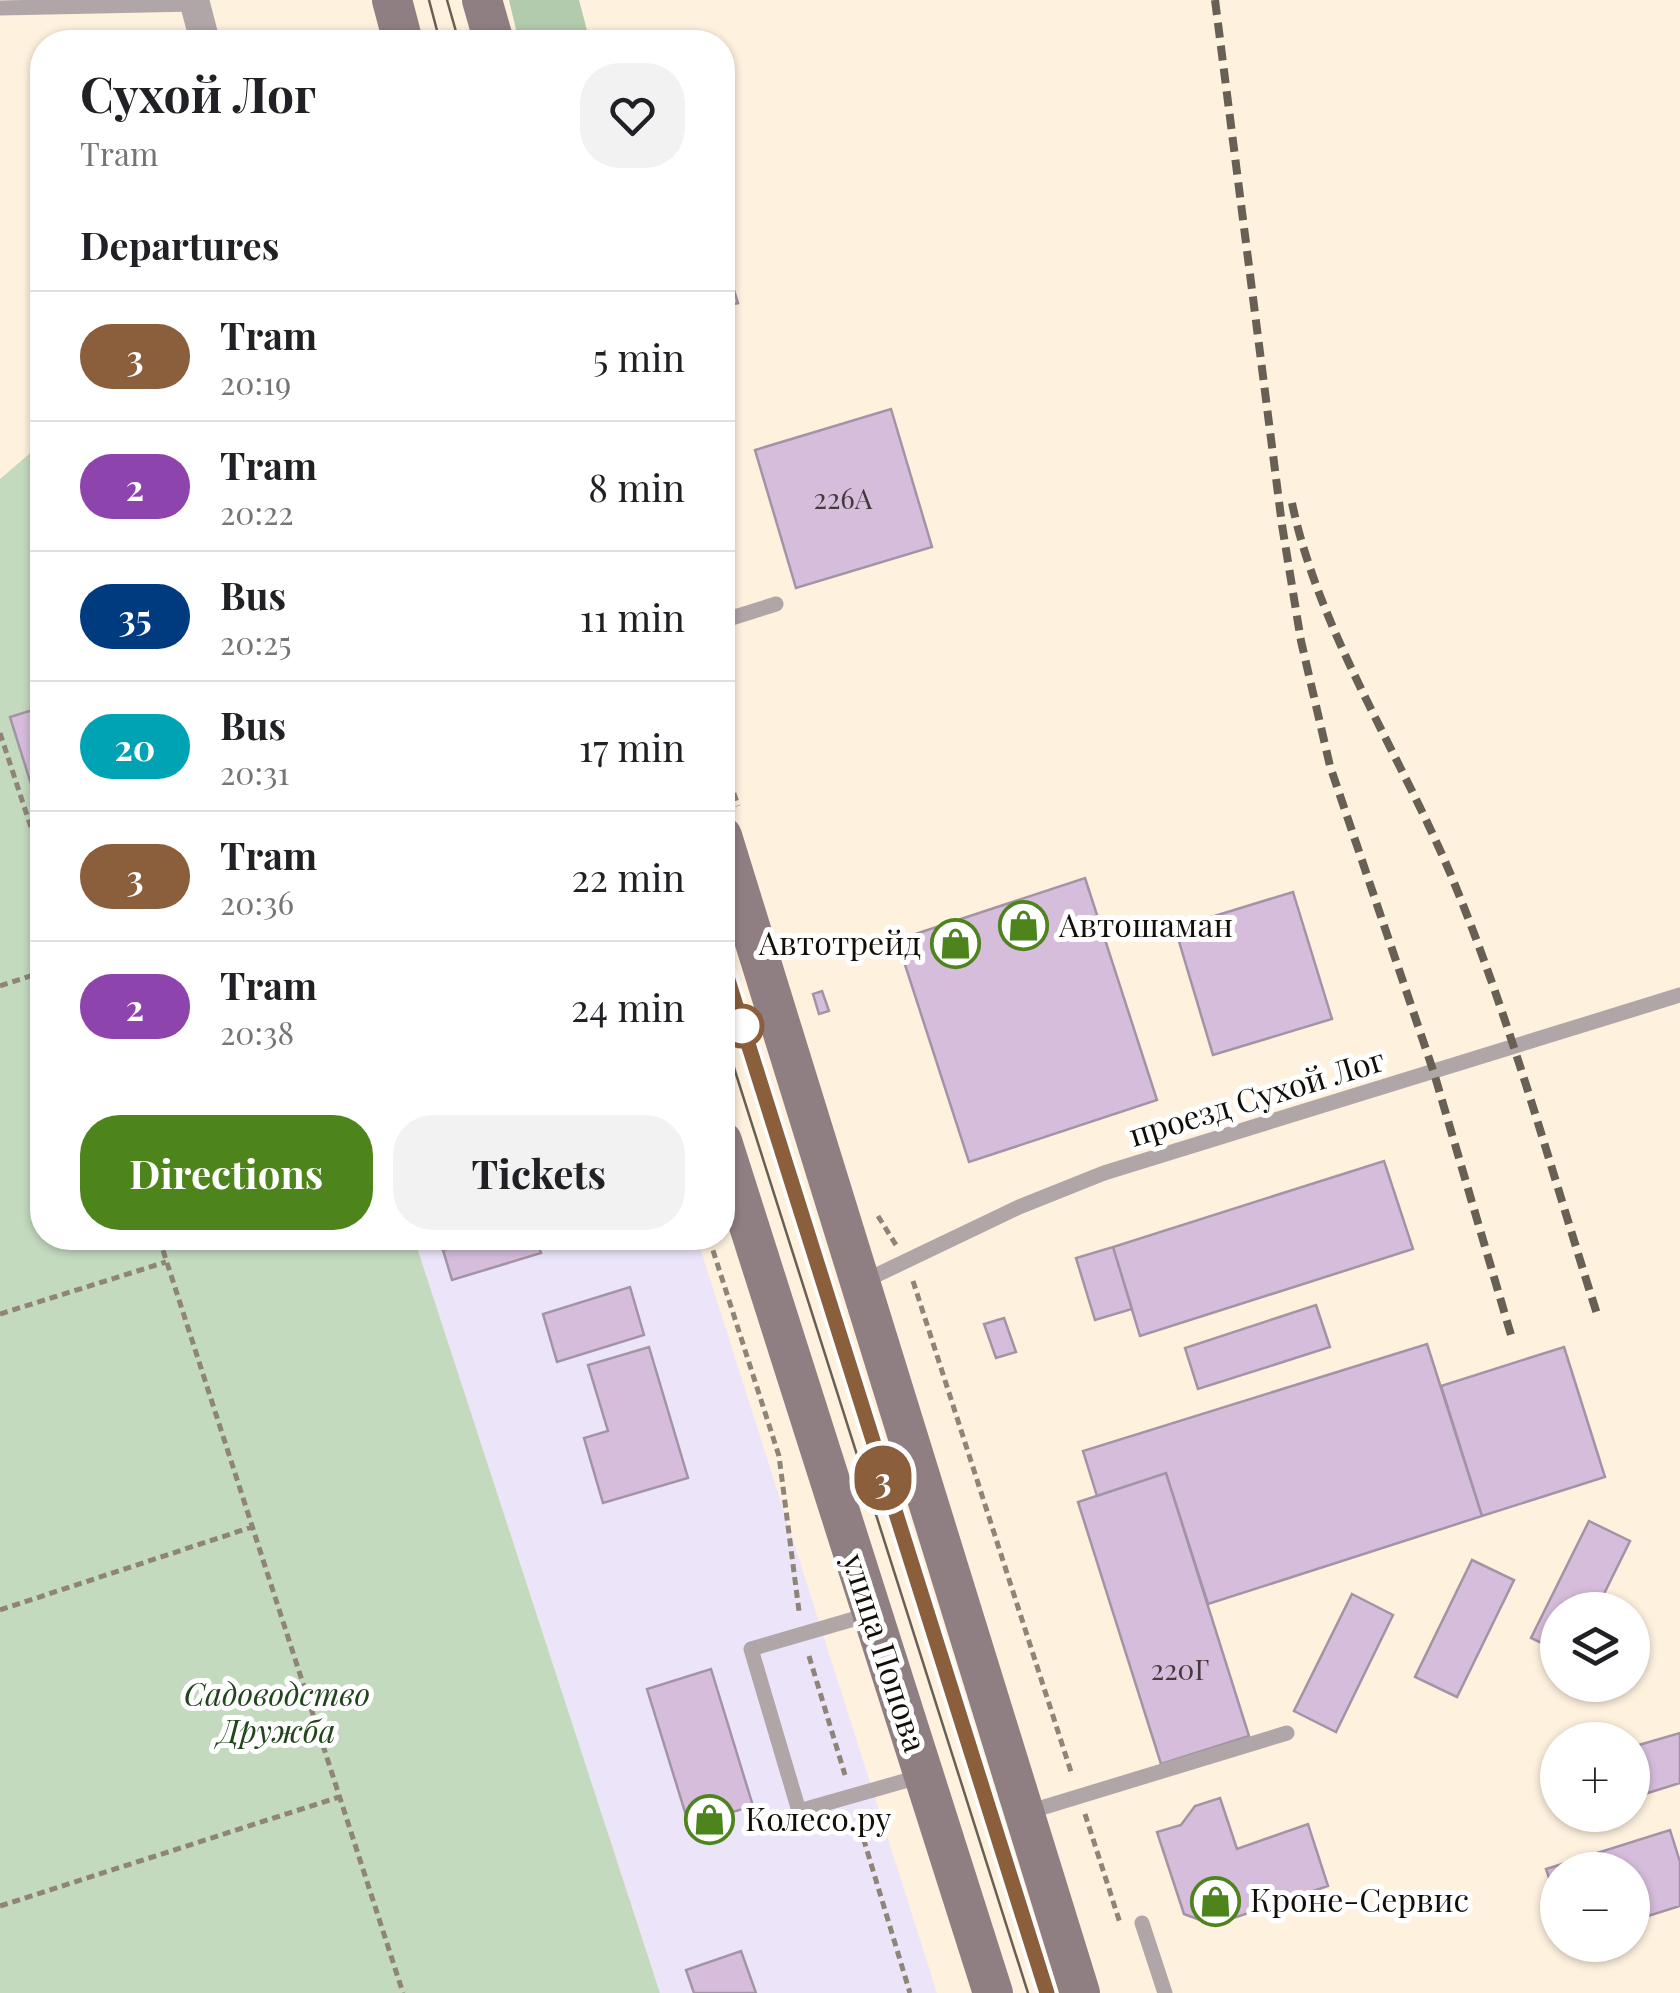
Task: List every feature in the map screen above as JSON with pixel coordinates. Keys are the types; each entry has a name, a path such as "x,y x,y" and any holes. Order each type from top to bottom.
{"main road":[{"path":"392,0 400,30"},
{"path":"482,0 491,30"},
{"path":"735,878 1080,1993"},
{"name":"улица Попова","path":"735,1182 993,1993"}],"street":[{"path":"195,2 202,30"}],"lane":[{"path":"0,8 195,2"},
{"path":"735,617 776,604"},
{"name":"проезд Сухой Лог","path":"860,1283 1019,1207 1104,1174 1680,995"},
{"path":"871,1614 751,1649 800,1811 923,1776"},
{"path":"1024,1813 1287,1733"},
{"path":"1142,1923 1165,1993"}],"path":[{"path":"0,733 30,825"},
{"path":"0,986 30,976"},
{"path":"162,1250 403,1993"},
{"path":"0,1314 166,1262"},
{"path":"907,1262 1125,1940"},
{"path":"0,1610 252,1527"},
{"path":"0,1906 340,1798"}],"shaded area":[{"path":"418,1250 701,1250 937,1993 660,1993"}],"green space":[{"path":"509,0 579,0 587,30 516,30"},
{"name":"Садоводство Дружба","path":"30,453 30,1250 418,1250 660,1993 0,1993 0,479"}],"building":[{"path":"891,409 932,547 796,588 755,450"},
{"path":"30,711 30,781 10,717"},
{"path":"1085,878 1157,1100 969,1162 897,940"},
{"path":"1293,892 1332,1019 1213,1055 1175,928"},
{"path":"822,991 829,1011 819,1014 813,994"},
{"path":"1384,1161 1413,1249 1140,1336 1113,1247"},
{"path":"1113,1247 1132,1309 1095,1320 1076,1258"},
{"path":"443,1250 541,1253 452,1280"},
{"path":"630,1287 644,1335 557,1362 543,1314"},
{"path":"1316,1305 1330,1347 1198,1389 1185,1348"},
{"path":"1004,1318 1016,1352 996,1358 984,1324"},
{"path":"1427,1344 1482,1516 1208,1604 1166,1473 1097,1496 1083,1451"},
{"path":"649,1347 688,1478 603,1503 584,1438 608,1431 588,1365"},
{"path":"1564,1347 1605,1477 1482,1516 1441,1386"},
{"path":"1166,1473 1249,1736 1161,1764 1078,1502"},
{"path":"1589,1521 1630,1541 1605,1592 1554,1592"},
{"path":"1472,1560 1514,1580 1457,1697 1415,1677"},
{"path":"1352,1594 1393,1615 1336,1732 1294,1711"},
{"path":"1540,1620 1540,1642 1531,1638"},
{"path":"711,1669 753,1806 689,1825 647,1689"},
{"path":"1680,1733 1680,1783 1650,1792 1650,1742"},
{"path":"1220,1798 1237,1849 1308,1824 1328,1886 1213,1925 1184,1914 1157,1832 1181,1825 1195,1806"},
{"path":"1670,1830 1680,1862 1680,1906 1650,1915 1650,1852 1600,1852"},
{"path":"741,1951 756,1993 694,1993 686,1970"}],"tram line":[{"path":"429,0 437,30"},
{"path":"447,0 456,30"},
{"path":"735,1002 1047,1993"},
{"name":"3","path":"735,1003 1047,1993"},
{"path":"735,1071 1028,1993"}],"railway":[{"path":"1215,0 1282,525 1301,641 1330,766 1434,1073 1511,1335"},
{"path":"1292,503 1321,599 1341,647 1433,834 1474,933 1597,1314"}],"place":[{"name":"Автошаман","path":"1024,926"},
{"name":"Автотрейд","path":"956,944"},
{"name":"Колесо.ру","path":"710,1820"},
{"name":"Кроне-Сервис","path":"1215,1901"}]}
